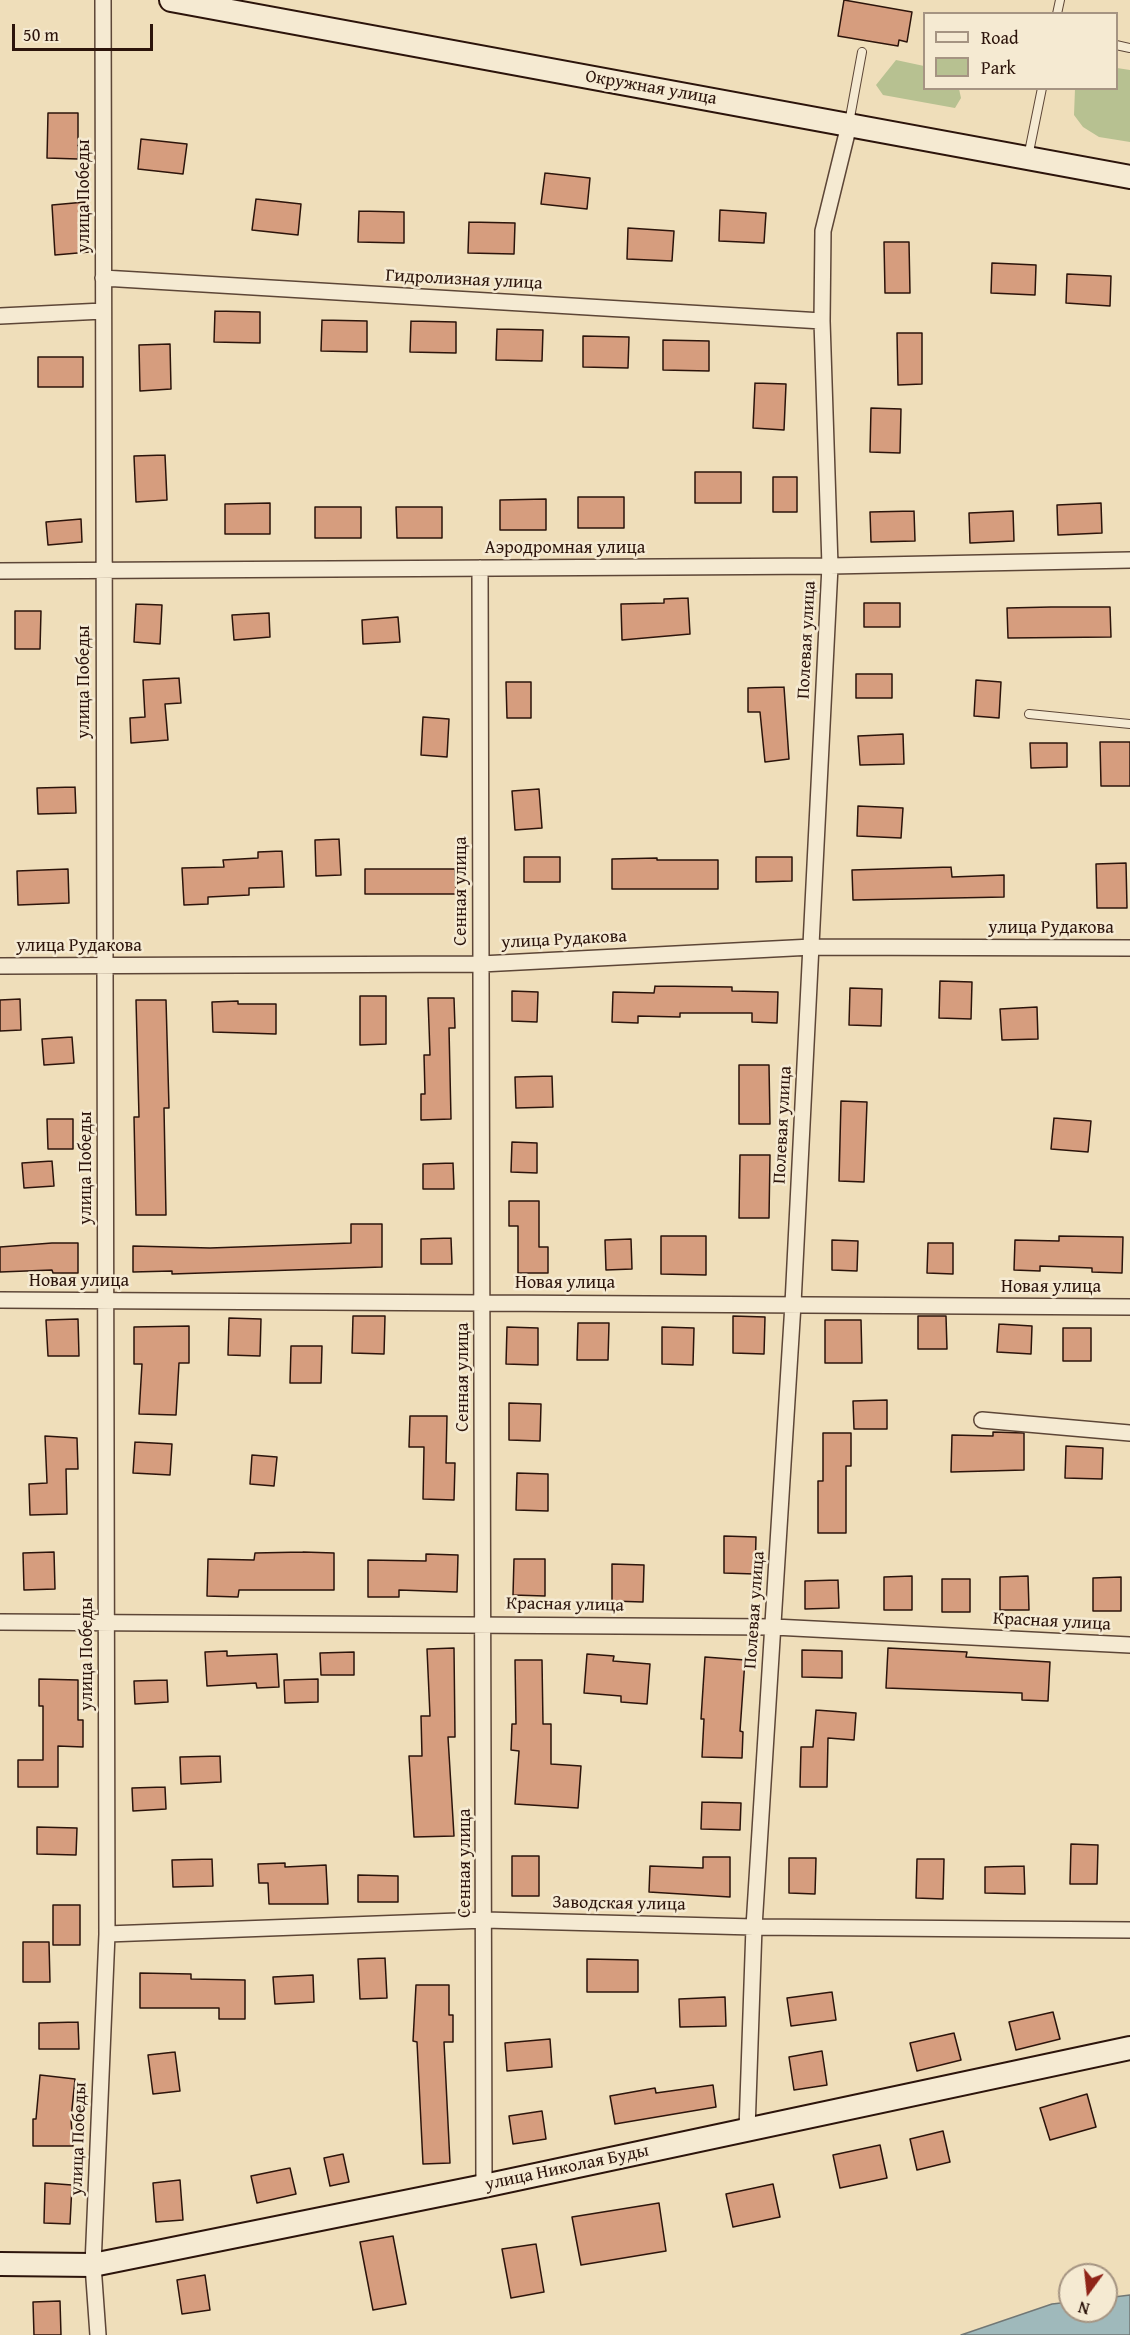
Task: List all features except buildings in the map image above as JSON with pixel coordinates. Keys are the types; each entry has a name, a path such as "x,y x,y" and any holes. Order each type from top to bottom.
{"street":[{"name":"улица Победы","path":"98,2335 93,2265 107,1934 103,0"},
{"name":"Окружная улица","path":"171,0 235,6 1130,177"},
{"name":"Полевая улица","path":"747,2130 754,1927 793,1304 830,566 822,321 823,231 849,125"},
{"name":"Гидролизная улица","path":"103,278 822,321"},
{"path":"0,316 103,311"},
{"name":"Аэродромная улица","path":"0,571 830,566 1130,560"},
{"name":"Сенная улица","path":"480,568 484,2186"},
{"name":"улица Рудакова","path":"0,966 481,964 812,947 1130,948"},
{"name":"Новая улица","path":"0,1300 1130,1307"},
{"path":"982,1420 1130,1433"},
{"name":"Красная улица","path":"0,1622 774,1627 1130,1645"},
{"name":"Заводская улица","path":"107,1934 485,1920 754,1927 1130,1930"},
{"name":"улица Николая Буды","path":"0,2264 93,2265 484,2186 1130,2048"}],"lane":[{"path":"849,125 862,52"},
{"path":"1028,158 1042,90"},
{"path":"1029,714 1130,724"}],"green space":[{"path":"896,60 923,66 923,90 959,90 961,98 955,108 883,95 876,85"},
{"path":"1118,68 1130,70 1130,142 1099,137 1083,127 1074,115 1075,90 1118,90"}],"water":[{"path":"1130,2295 1130,2335 961,2335 1058,2303 1058,2323 1118,2323 1118,2296"}]}
